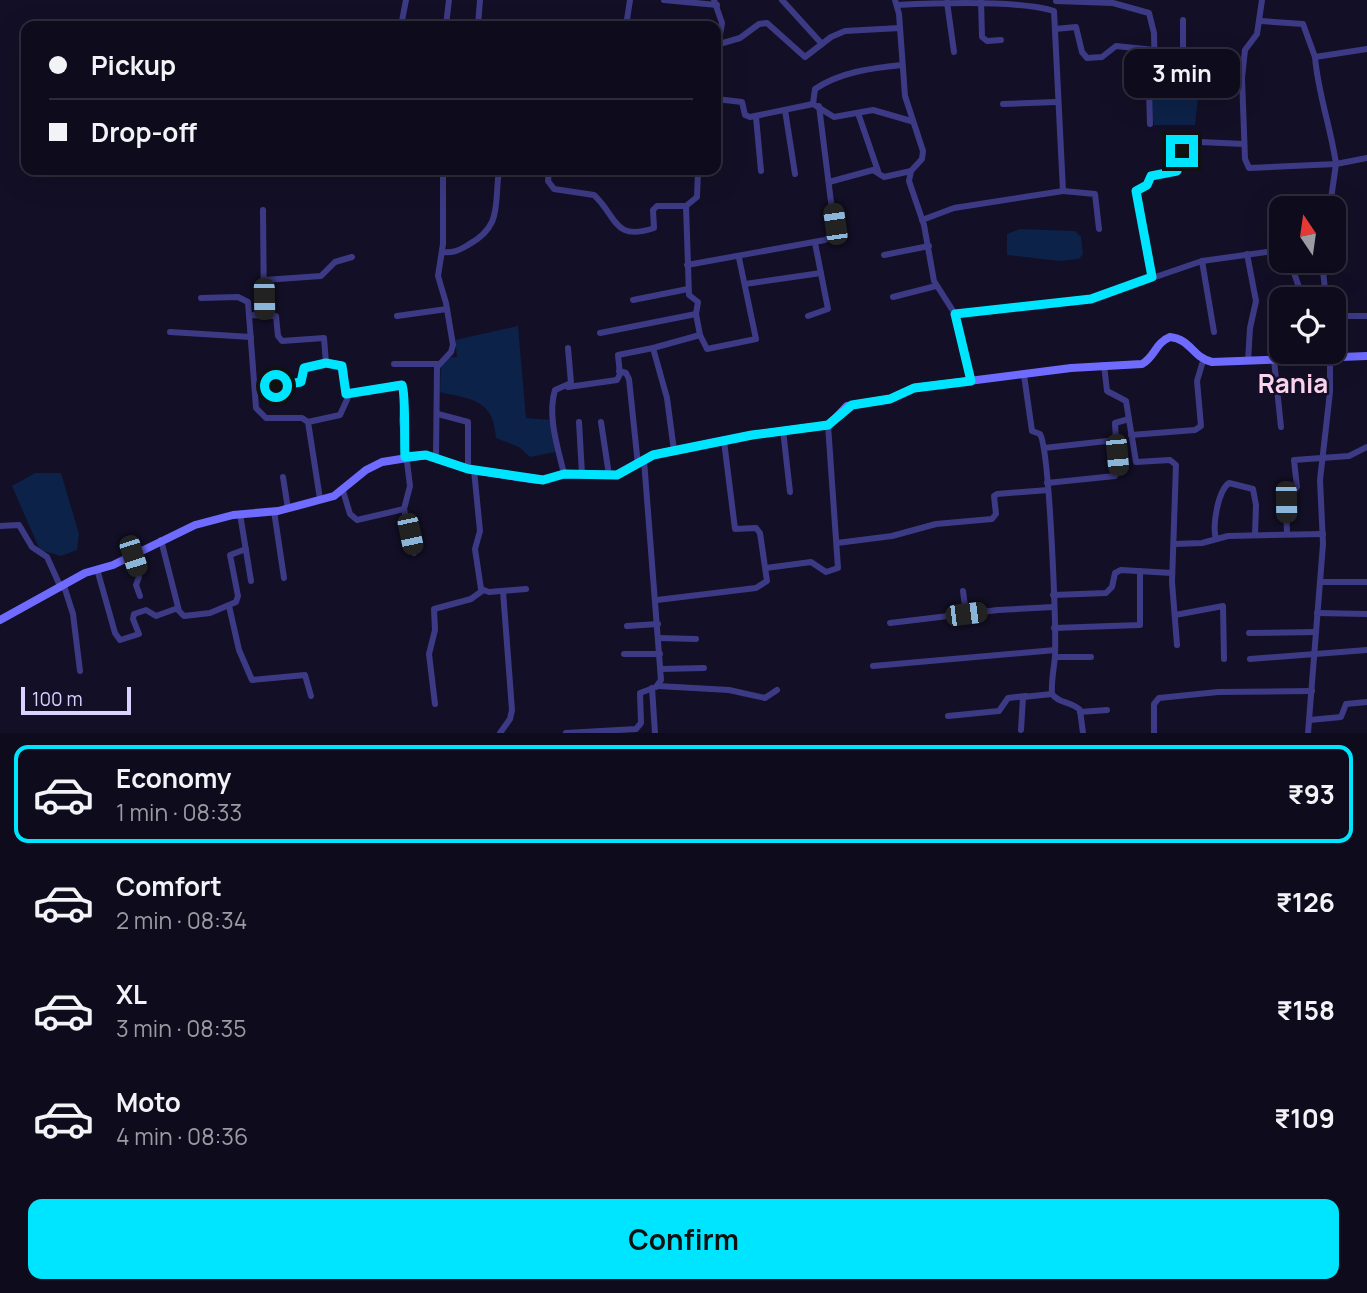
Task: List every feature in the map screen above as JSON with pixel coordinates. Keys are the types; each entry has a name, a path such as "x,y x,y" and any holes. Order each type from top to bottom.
{"street":[{"path":"402,21 405,0"},
{"path":"446,21 449,0"},
{"path":"478,21 480,0"},
{"path":"627,21 630,0"},
{"path":"664,0 716,3 721,27"},
{"path":"782,0 822,44"},
{"path":"1063,191 1056,102 1056,0 1113,3 1149,13 1153,20 1154,50 1154,77 1149,92 1150,124"},
{"path":"1262,0 1261,21 1255,38 1245,50 1242,78 1247,165 1253,170 1336,164 1367,158"},
{"path":"981,1 982,37 987,41 1001,40"},
{"path":"969,374 955,314 936,286 929,246 929,218 909,181 911,171 923,155 911,121 896,3 1010,1 1039,4 1054,11"},
{"path":"945,2 954,52"},
{"path":"1183,20 1183,76"},
{"path":"1261,21 1303,24 1315,57 1319,95 1330,122 1336,164 1331,196"},
{"path":"721,44 740,38 763,22 770,24 802,57 807,57 831,37 853,29 900,28"},
{"path":"1055,29 1076,27 1082,52 1087,58 1102,57 1116,46 1154,50"},
{"path":"1315,57 1367,49"},
{"path":"687,265 739,258 831,237 836,230 814,89 863,70 902,65"},
{"path":"1154,77 1242,78"},
{"path":"721,100 742,102 745,115 756,117 816,105 834,117 878,110 911,121"},
{"path":"1003,104 1056,102"},
{"path":"785,110 795,174"},
{"path":"858,113 878,171 884,177 911,171"},
{"path":"756,117 761,171"},
{"path":"1152,277 1137,190 1147,185 1151,176 1177,171 1184,148 1201,142 1244,144"},
{"path":"829,182 854,173 878,171"},
{"path":"436,457 438,364 452,349 447,309 438,276 442,252 443,175"},
{"path":"442,252 456,252 486,235 496,209 499,175"},
{"path":"549,175 548,181 554,189 594,195 615,226 625,232 654,228 654,207 686,206 697,197 698,175"},
{"path":"929,218 954,208 1063,191 1095,194 1099,229"},
{"path":"686,206 688,289 690,298 698,302 696,314 700,335 707,349 756,339 739,258"},
{"path":"263,209 264,315"},
{"path":"808,316 828,309 814,243"},
{"path":"884,255 929,246"},
{"path":"955,314 1091,299 1202,261 1269,251"},
{"path":"1247,254 1256,301 1250,328 1248,361"},
{"path":"264,280 321,276 335,262 352,257"},
{"path":"1202,261 1214,332"},
{"path":"745,284 821,273"},
{"path":"893,297 936,286"},
{"path":"633,300 688,289"},
{"path":"201,298 244,299 248,302 256,408 262,416 271,419 302,418 308,422 340,415 349,395"},
{"path":"397,316 447,309"},
{"path":"600,333 696,314"},
{"path":"249,316 276,316 278,336 282,341 324,338 326,363"},
{"path":"1346,316 1367,316"},
{"path":"170,332 251,337"},
{"path":"564,474 556,442 553,402 555,390 617,380 618,355 700,335"},
{"path":"0,620 97,569 133,556 161,540 214,518 288,509 320,499 342,491 376,465 405,457 436,457 471,469 543,480 564,474 609,475 674,451 783,430 828,425 852,405 890,399 914,388 969,374 1029,374 1104,365 1142,364 1149,360 1161,341 1170,337 1189,343 1203,361"},
{"path":"566,387 571,379 568,348"},
{"path":"653,348 667,398 674,451"},
{"path":"1346,355 1367,356"},
{"path":"1203,361 1269,360"},
{"path":"1131,435 1195,430 1201,426 1197,381 1203,361"},
{"path":"255,388 301,382 304,368 326,363 341,364 345,393 349,395"},
{"path":"394,364 438,364"},
{"path":"1274,364 1281,427"},
{"path":"1308,733 1323,534 1322,456 1329,406 1330,364"},
{"path":"1104,365 1107,391 1114,396 1125,397 1136,462 1170,460 1177,465 1172,573 1177,645"},
{"path":"619,371 626,373 629,379 657,600 661,669 655,687 655,733"},
{"path":"1029,374 1030,428 1042,436 1046,448 1056,594 1053,607 1055,653 1052,694"},
{"path":"349,395 402,385 405,391 402,421 410,486 404,509 414,553"},
{"path":"438,414 468,422 471,469 480,528 475,549 482,592"},
{"path":"837,543 892,536 936,524 992,519 996,514 994,496 997,494 1115,476 1118,470 1115,423 1129,419"},
{"path":"308,422 320,499"},
{"path":"579,422 582,474"},
{"path":"601,422 609,475"},
{"path":"766,568 813,562 826,572 836,569 839,564 828,425"},
{"path":"783,430 790,492"},
{"path":"1046,448 1116,440"},
{"path":"657,600 756,588 767,581 758,529 735,529 724,441"},
{"path":"1287,534 1286,502 1297,487 1294,460 1349,456 1367,447"},
{"path":"283,477 288,509"},
{"path":"1216,539 1215,510 1224,487 1229,483 1252,489 1256,505 1255,535"},
{"path":"342,491 350,514 357,520 404,509"},
{"path":"274,511 284,578"},
{"path":"240,514 251,581"},
{"path":"0,526 19,525 32,547 47,557 73,614 80,671"},
{"path":"1174,544 1255,535 1323,534"},
{"path":"161,540 178,608 181,615 189,617 236,602 238,596 230,555 246,550"},
{"path":"133,556 139,575 136,585 140,596"},
{"path":"97,569 115,633 120,640 139,634 134,614 146,610 156,615 178,608"},
{"path":"1056,594 1106,593 1110,591 1117,571 1172,573"},
{"path":"1054,628 1140,625 1140,571"},
{"path":"1320,582 1367,582"},
{"path":"435,704 429,654 435,630 434,609 471,599 482,592 526,589"},
{"path":"963,591 966,614"},
{"path":"500,733 510,719 512,710 503,592"},
{"path":"229,606 239,650 252,680 305,675 311,696"},
{"path":"1175,615 1223,606 1224,659"},
{"path":"890,623 1053,607"},
{"path":"1317,613 1367,614"},
{"path":"627,626 658,624"},
{"path":"1250,632 1316,632"},
{"path":"659,638 696,639"},
{"path":"1250,659 1367,650"},
{"path":"873,666 1055,653 1091,657"},
{"path":"624,654 660,654"},
{"path":"661,669 704,668"},
{"path":"566,733 636,729 641,723 640,693 655,687 729,690 765,698 777,690"},
{"path":"1154,733 1154,704 1159,698 1218,692 1312,691"},
{"path":"948,716 995,713 1002,709 1008,698 1052,694 1084,711 1107,710"},
{"path":"1021,730 1020,703 1026,696"},
{"path":"1310,720 1341,717 1346,704 1367,702"},
{"path":"1083,733 1084,711"}],"water":[{"path":"1200,78 1195,125 1154,125 1149,93 1154,80"},
{"path":"1020,229 1075,231 1081,237 1083,254 1079,259 1059,261 1007,255 1007,234"},
{"path":"518,326 526,418 552,420 555,452 530,457 519,447 496,438 491,415 486,408 471,400 440,392 441,358 457,357 455,340"},
{"path":"35,473 61,473 79,534 77,550 61,556 40,550 12,486"}],"district":[{"name":"Rania","path":"1293,383"}],"route":[{"path":"276,386 301,382 304,379 304,368 326,363 341,364 345,393 349,395 402,385 405,391 402,416 405,457 426,455 468,469 543,480 564,474 617,475 633,469 653,455 752,435 828,425 834,423 843,410 852,405 890,399 921,386 971,381 955,314 1091,299 1152,277 1136,191 1147,185 1153,175 1177,171 1182,151"}]}
